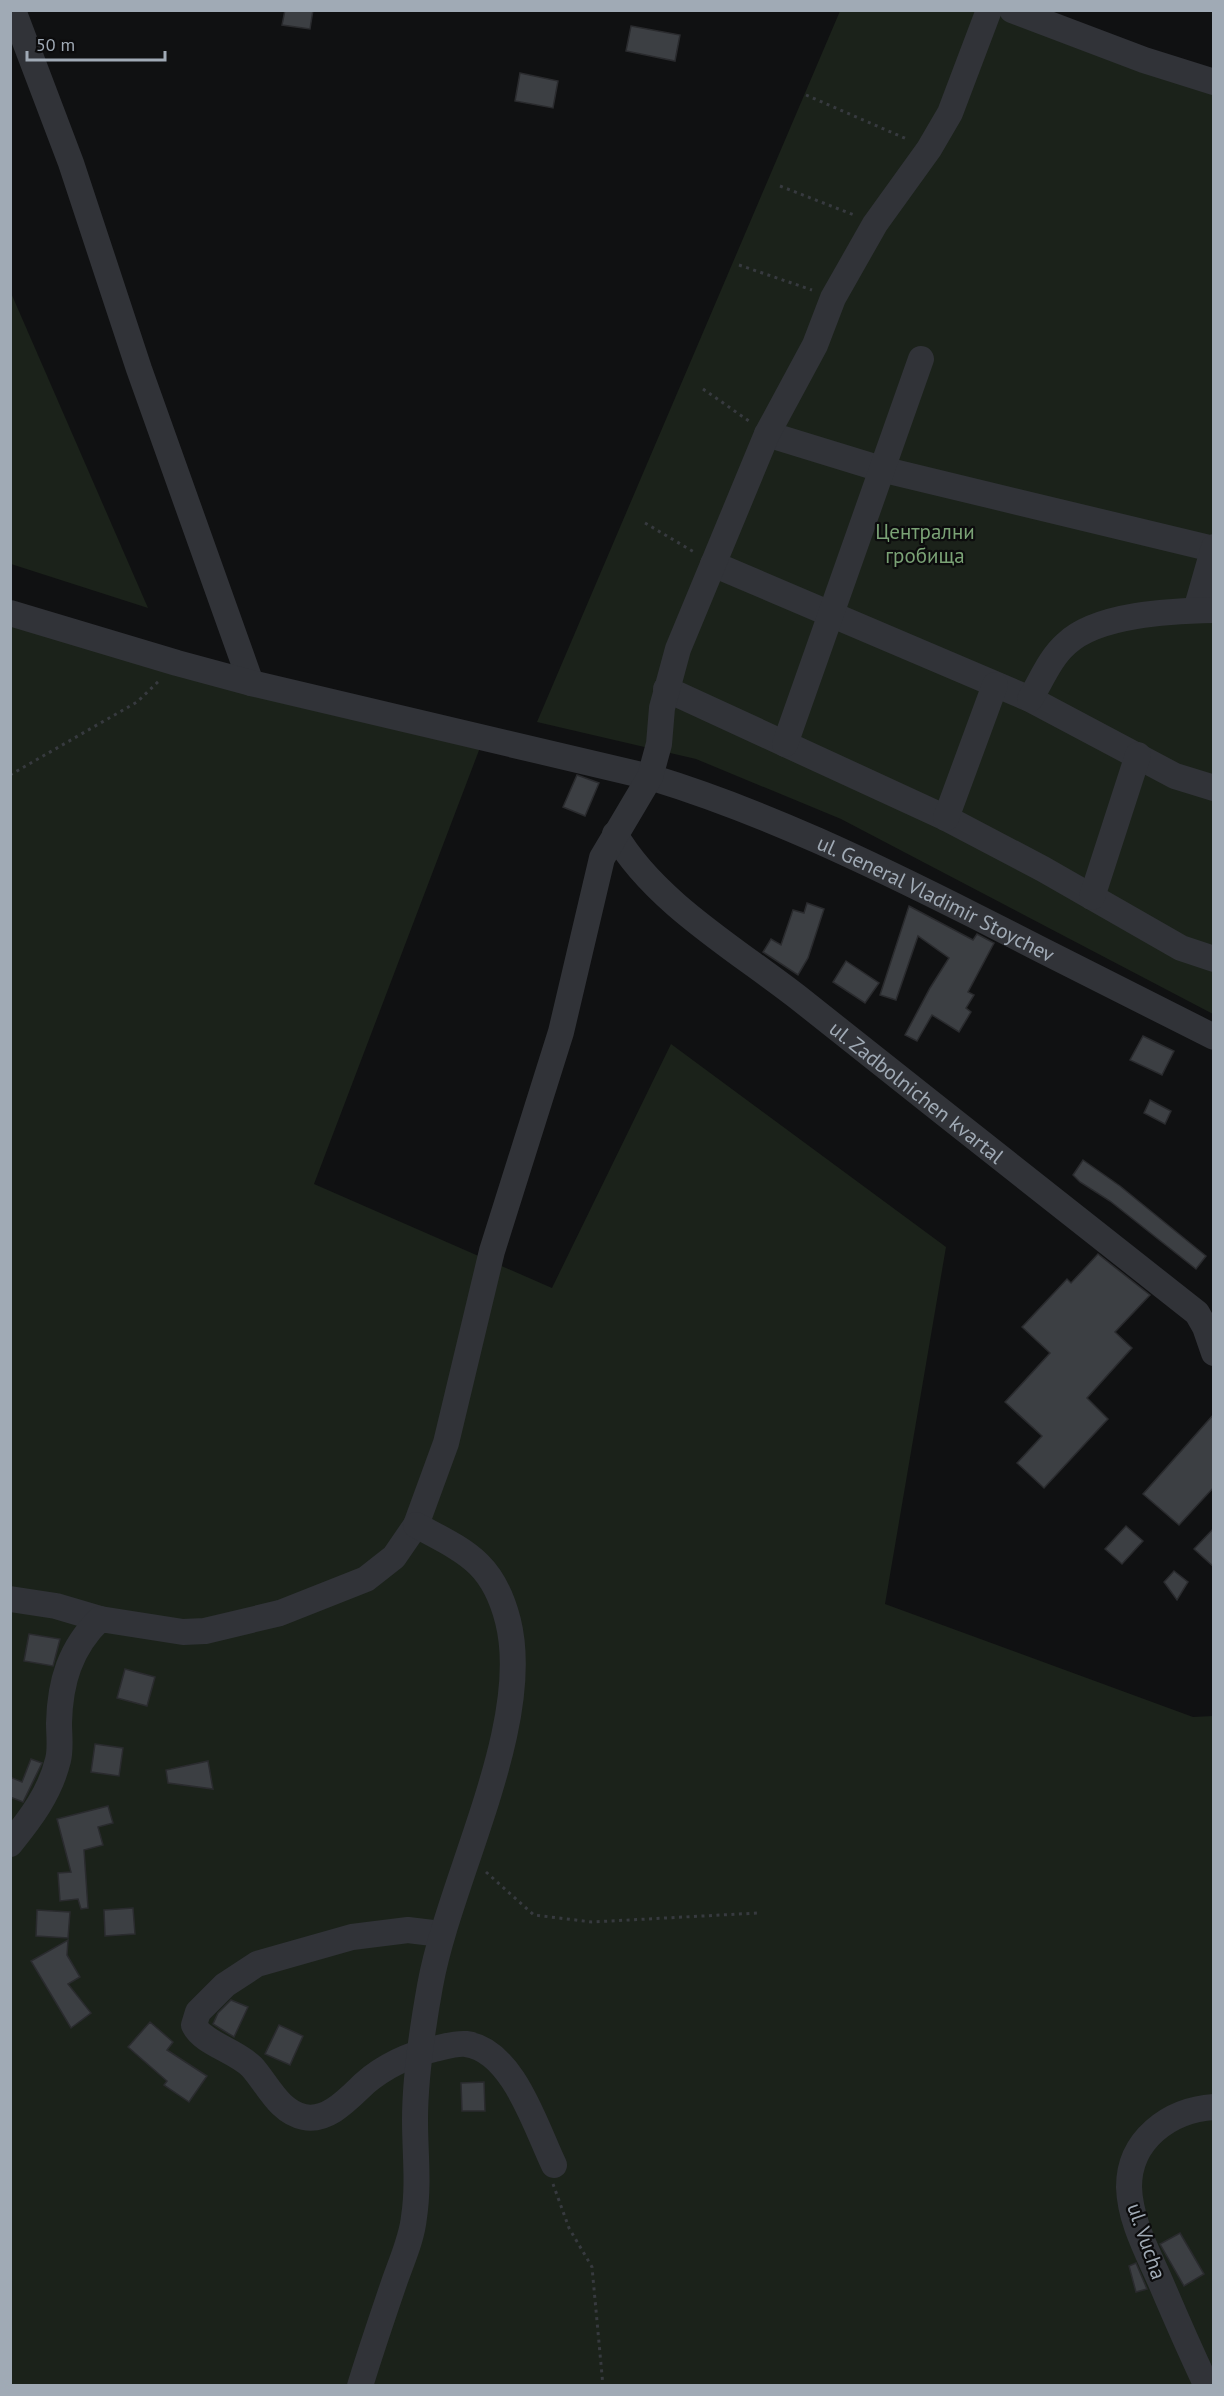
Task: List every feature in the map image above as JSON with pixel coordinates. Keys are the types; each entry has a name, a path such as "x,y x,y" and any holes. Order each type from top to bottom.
{"street":[{"path":"13,10 71,163 139,369 251,683"},
{"path":"10,1599 56,1606 100,1619 183,1632 205,1631 279,1612 366,1579 394,1557 416,1526 446,1443 492,1251 561,1032 602,858 650,777 659,744 666,689 678,649 767,434 815,345 834,298 876,224 930,149 950,112 989,10"},
{"path":"1012,10 1123,53 1214,82"},
{"path":"785,744 832,614 880,469 921,359"},
{"path":"767,434 880,469 1213,548 1205,610 1112,621 1080,632 1064,645 1030,699"},
{"path":"714,564 1030,699 1175,776 1214,788"},
{"name":"ul. General Vladimir Stoychev","path":"10,613 251,683 650,777 719,798 794,828 925,891 1214,1037"},
{"path":"946,818 995,685"},
{"path":"666,689 946,818 1181,948 1214,958"},
{"path":"1092,897 1138,755"},
{"name":"ul. Zadbolnichen kvartal","path":"615,834 630,860 666,898 783,986 1197,1313 1205,1327 1214,1353"},
{"path":"360,2385 414,2220 418,2176 415,2119 430,1987 441,1934 497,1759 509,1705 513,1662 508,1623 497,1587 481,1564 459,1548 416,1526"},
{"path":"10,1844 32,1818 51,1784 59,1757 61,1698 65,1675 79,1642 100,1619"},
{"path":"441,1934 408,1930 352,1937 257,1964 225,1985 198,2012 194,2020 199,2033 236,2054 252,2068 285,2108 306,2118 321,2116 332,2111 389,2065 422,2052 466,2044 478,2048 497,2059 513,2079 554,2165"},
{"name":"ul. Vucha","path":"1204,2380 1142,2239 1133,2215 1129,2187 1135,2158 1152,2132 1172,2118 1214,2107"}],"path":[{"path":"806,95 930,149"},
{"path":"780,186 876,224"},
{"path":"739,265 834,298"},
{"path":"703,389 767,434"},
{"path":"645,523 714,564"},
{"path":"10,775 137,702 177,663"},
{"path":"468,1853 534,1915 592,1922 758,1913"},
{"path":"554,2165 553,2189 569,2228 592,2267 603,2385"}],"green space":[{"name":"Централни гробища","path":"840,11 1036,11 1213,73 1213,1014 841,819 696,759 537,722"},
{"path":"11,293 148,608 11,564"},
{"path":"10,611 481,745 314,1184 552,1288 671,1044 946,1247 885,1604 1193,1717 1213,1716 1213,2385 11,2385"}],"building":[{"path":"285,10 313,10 310,29 282,25"},
{"path":"631,26 680,35 675,61 626,51"},
{"path":"520,73 558,81 553,108 515,101"},
{"path":"577,775 599,783 585,816 563,807"},
{"path":"807,903 824,909 808,958 798,975 763,952 771,939 781,945 793,910 804,913"},
{"path":"909,906 973,940 977,934 994,943 968,992 974,995 966,1008 971,1012 959,1032 932,1015 917,1041 905,1035 949,958 918,936 896,1000 880,995"},
{"path":"846,961 879,983 865,1003 833,982"},
{"path":"1143,1036 1174,1051 1162,1075 1130,1060"},
{"path":"1150,1100 1171,1111 1165,1124 1144,1113"},
{"path":"1083,1160 1120,1186 1206,1256 1196,1269 1110,1201 1080,1182 1073,1175"},
{"path":"1098,1254 1150,1295 1115,1332 1132,1348 1087,1398 1108,1419 1044,1488 1017,1463 1042,1436 1005,1402 1050,1353 1022,1327 1067,1279 1071,1283"},
{"path":"1214,1414 1214,1487 1179,1525 1143,1494"},
{"path":"1126,1526 1143,1541 1122,1564 1105,1549"},
{"path":"1214,1528 1214,1567 1194,1549"},
{"path":"1174,1571 1188,1582 1177,1600 1164,1582"},
{"path":"29,1634 60,1639 53,1666 24,1661"},
{"path":"125,1669 155,1677 147,1706 117,1698"},
{"path":"95,1744 123,1748 119,1776 91,1772"},
{"path":"31,1759 42,1763 23,1802 10,1797 10,1777 22,1782"},
{"path":"208,1761 213,1789 168,1783 166,1770"},
{"path":"108,1806 113,1823 98,1827 103,1845 84,1850 88,1908 81,1909 78,1899 60,1901 58,1873 71,1872 57,1819"},
{"path":"133,1908 135,1934 105,1936 104,1910"},
{"path":"37,1910 70,1912 68,1938 36,1936"},
{"path":"68,1940 67,1955 80,1977 68,1984 91,2013 71,2028 31,1961"},
{"path":"231,2000 248,2007 234,2037 213,2024 218,2013"},
{"path":"150,2022 173,2042 167,2050 207,2076 189,2102 164,2085 167,2081 128,2047"},
{"path":"279,2025 303,2036 290,2065 265,2054"},
{"path":"484,2082 485,2111 462,2111 461,2083"},
{"path":"1180,2233 1204,2274 1184,2286 1160,2244"},
{"path":"1136,2263 1147,2289 1136,2292 1129,2266"}]}
